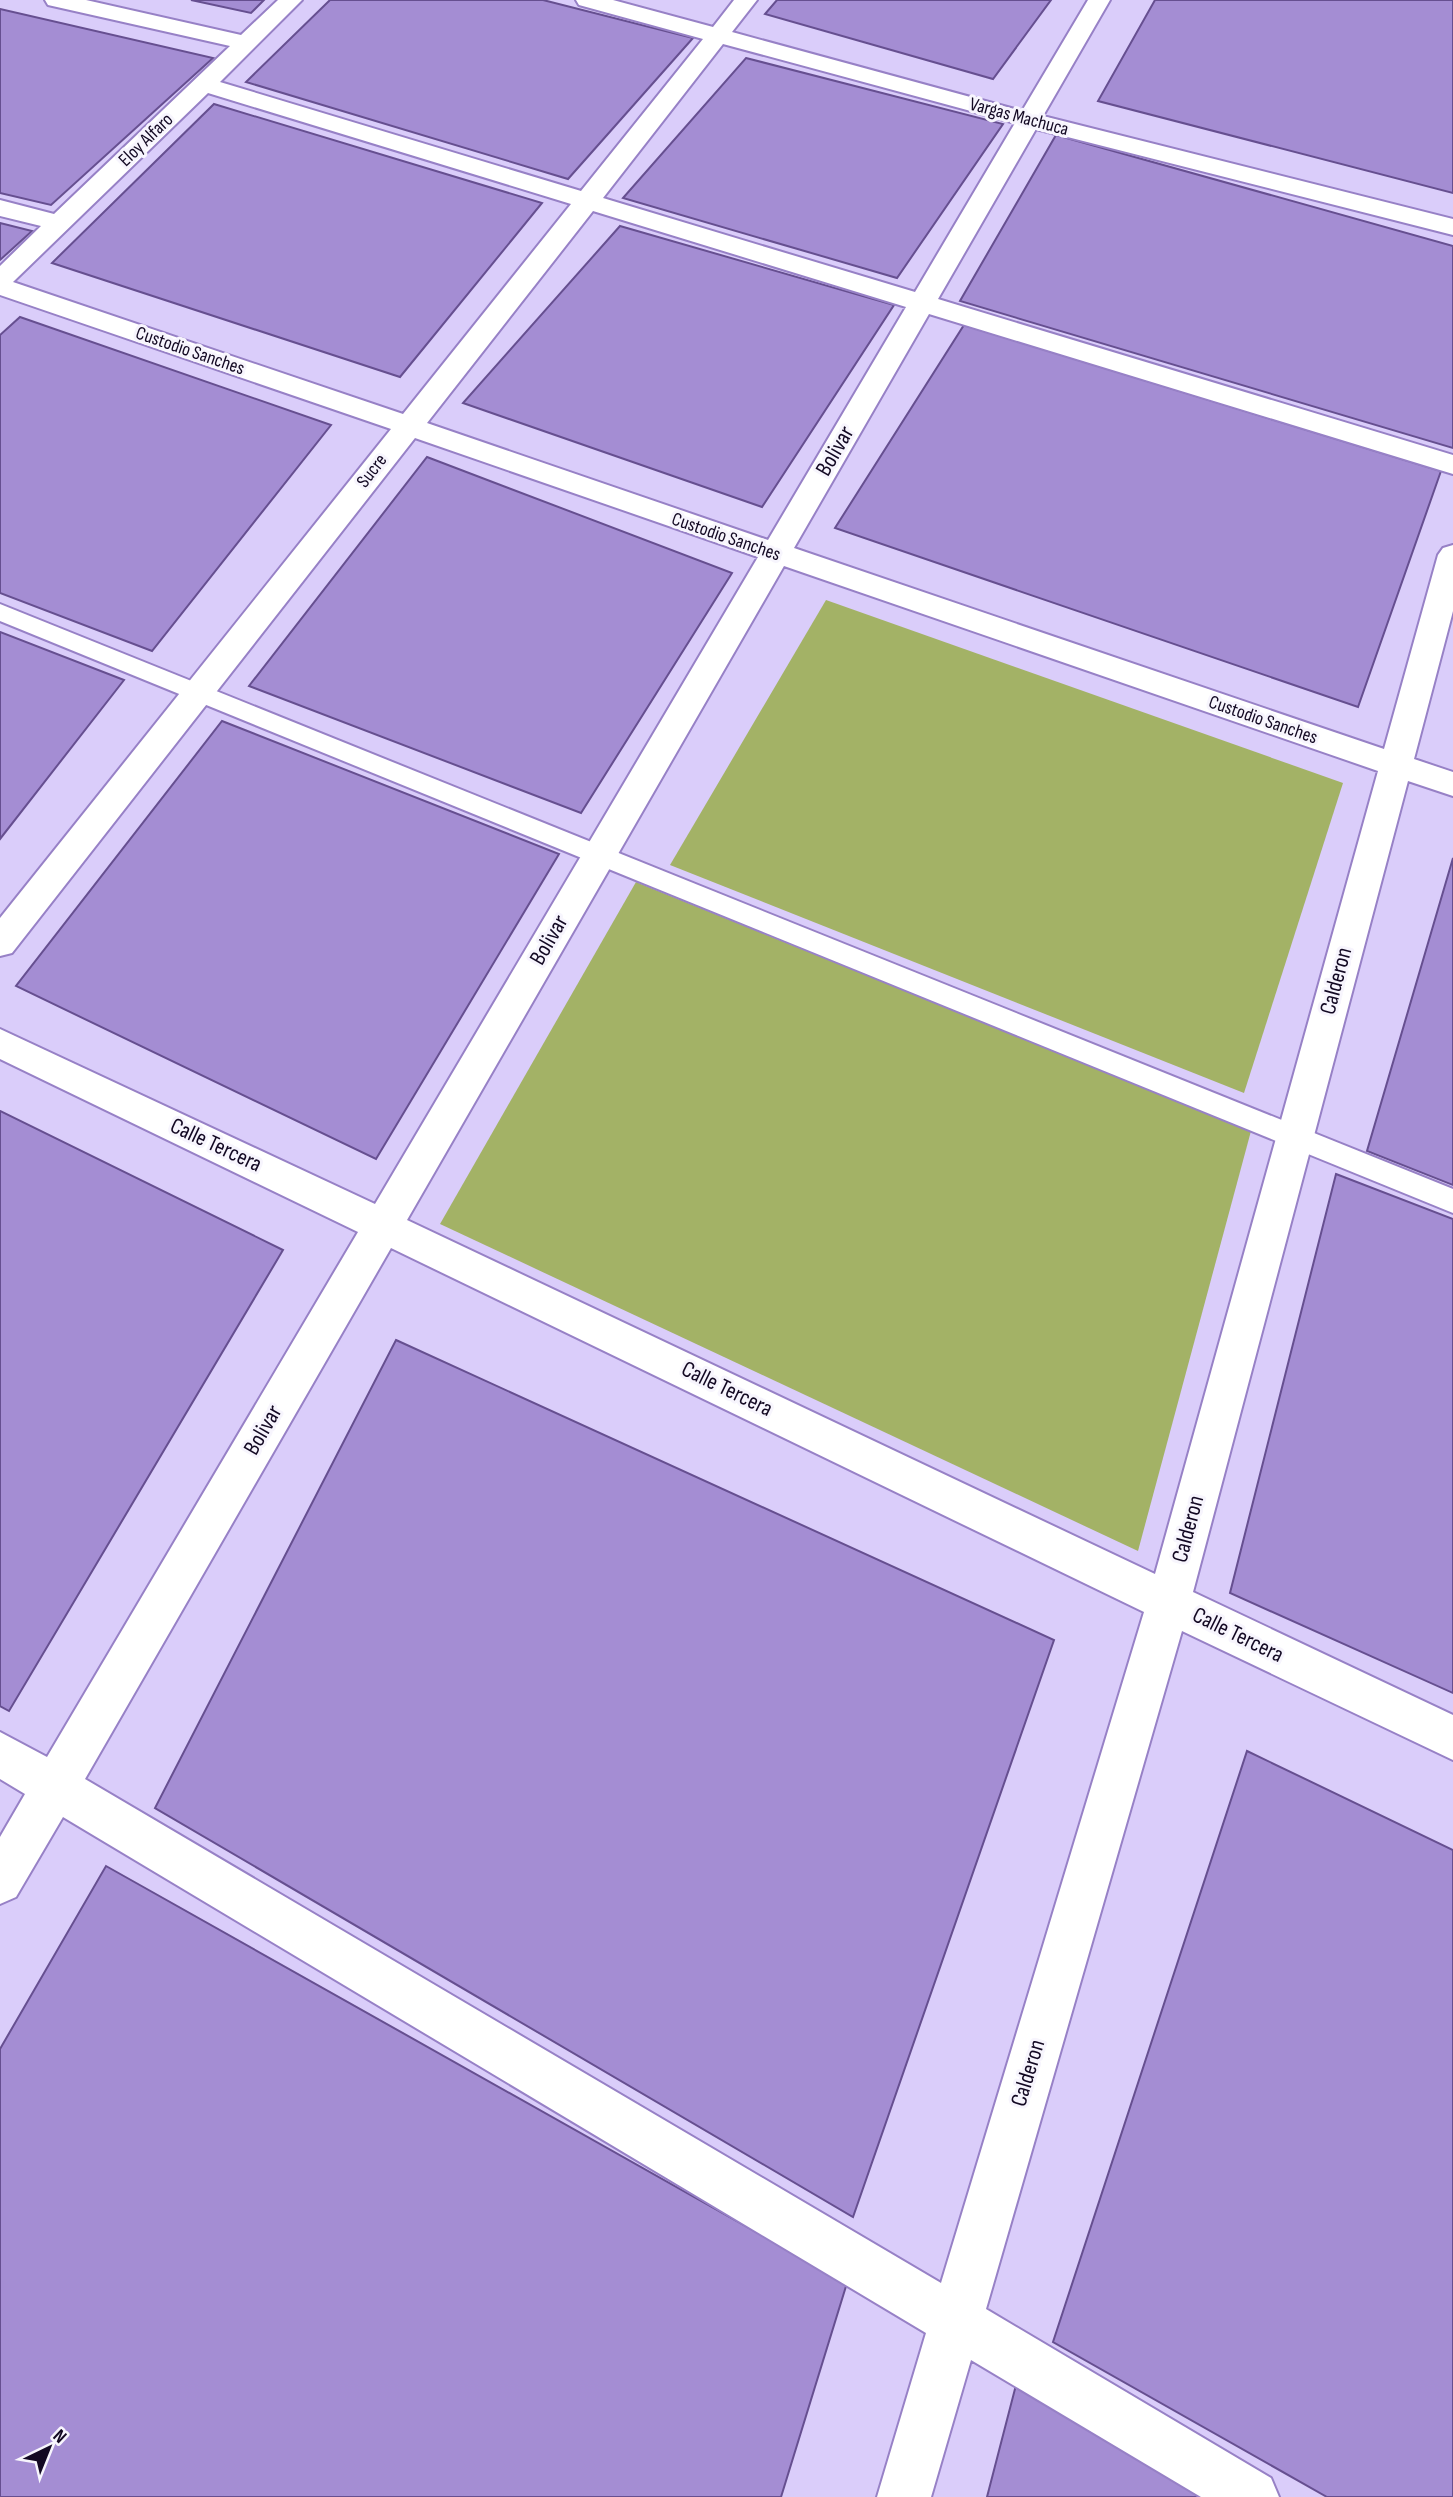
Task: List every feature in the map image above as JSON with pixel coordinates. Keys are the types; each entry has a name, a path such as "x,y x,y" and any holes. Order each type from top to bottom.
{"street":[{"path":"56,0 246,43"},
{"name":"Eloy Alfaro","path":"0,280 291,0"},
{"name":"Vargas Machuca","path":"587,0 1030,120 1453,228"},
{"name":"Sucre","path":"0,943 746,0"},
{"name":"Bolivar","path":"0,1881 1098,0"},
{"path":"203,85 1453,465"},
{"path":"0,208 60,223"},
{"name":"Custodio Sanches","path":"0,286 408,425 774,555 1453,785"},
{"name":"Calderon","path":"904,2497 1169,1601 1453,555"},
{"name":"Calle Tercera","path":"0,1043 384,1224 1453,1738"},
{"path":"0,1754 1252,2497"}],"lane":[{"path":"0,612 1453,1201"}],"green space":[{"path":"826,600 1343,783 1244,1093 670,865"},
{"path":"636,882 1251,1131 1138,1551 440,1224"}],"building":[{"path":"191,0 264,0 251,13"},
{"path":"330,0 543,0 693,38 568,179 246,82"},
{"path":"777,0 1051,0 993,79 765,14"},
{"path":"1155,0 1453,0 1453,193 1098,101"},
{"path":"0,9 213,58 51,205 0,193"},
{"path":"746,58 1003,124 897,278 623,198"},
{"path":"214,104 542,203 400,377 52,263"},
{"path":"1056,135 1453,246 1453,448 960,301"},
{"path":"0,223 32,231 0,260"},
{"path":"620,226 894,305 762,507 463,403"},
{"path":"20,317 331,425 152,651 0,593 0,335"},
{"path":"964,325 1441,471 1358,707 835,528"},
{"path":"427,457 732,573 581,813 249,686"},
{"path":"0,632 124,680 0,839"},
{"path":"222,721 559,854 376,1159 16,986"},
{"path":"1453,858 1453,1185 1367,1151"},
{"path":"0,1111 283,1250 9,1711 0,1706"},
{"path":"1336,1174 1453,1219 1453,1693 1230,1593"},
{"path":"396,1340 1054,1640 853,2217 155,1808"},
{"path":"1247,1751 1453,1850 1453,2497 1327,2497 1053,2342"},
{"path":"106,1866 847,2283 781,2497 0,2497 0,2049"},
{"path":"1016,2385 1204,2497 987,2497"}]}
